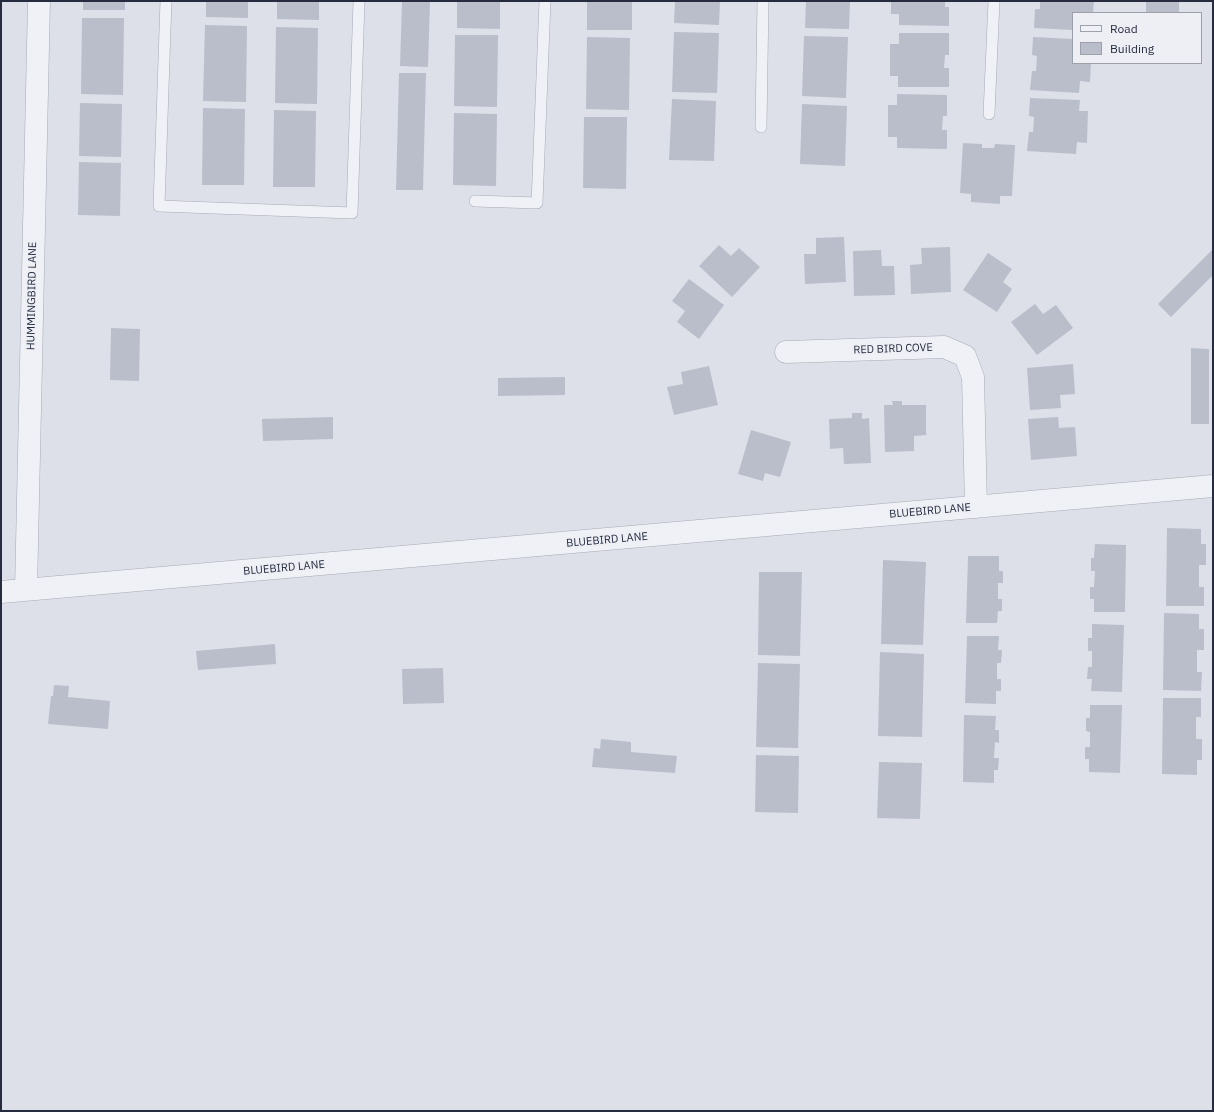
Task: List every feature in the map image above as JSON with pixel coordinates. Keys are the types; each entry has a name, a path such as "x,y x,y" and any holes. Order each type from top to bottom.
{"street":[{"name":"HUMMINGBIRD LANE","path":"26,590 39,1"},
{"name":"RED BIRD COVE","path":"786,352 944,347 965,356 973,377 976,507"},
{"name":"BLUEBIRD LANE","path":"1,592 1213,486"}],"lane":[{"path":"166,1 159,206 352,213 359,1"},
{"path":"475,201 537,203 545,1"},
{"path":"761,127 763,1"},
{"path":"989,114 994,1"}],"building":[{"path":"83,1 125,1 125,10 83,10"},
{"path":"206,1 248,1 248,18 206,17"},
{"path":"277,1 319,1 319,20 277,19"},
{"path":"402,1 430,1 428,67 400,66"},
{"path":"457,1 500,1 500,29 457,28"},
{"path":"587,1 632,1 632,30 587,30"},
{"path":"675,1 720,1 719,25 674,23"},
{"path":"806,1 850,1 849,29 805,28"},
{"path":"891,1 945,1 945,7 949,7 949,26 899,25 899,14 891,14"},
{"path":"1040,1 1094,1 1093,12 1072,12 1072,30 1034,28 1035,9 1040,9"},
{"path":"1146,1 1179,1 1179,12 1146,12"},
{"path":"82,18 124,18 123,95 81,94"},
{"path":"205,25 247,26 246,102 203,101"},
{"path":"276,27 318,28 317,104 275,103"},
{"path":"674,32 719,33 717,93 672,92"},
{"path":"899,33 949,33 949,55 945,55 944,68 949,68 949,87 898,87 898,76 890,76 890,44 899,44"},
{"path":"455,35 498,35 497,107 454,106"},
{"path":"804,36 848,37 846,98 802,96"},
{"path":"587,37 630,38 629,110 586,109"},
{"path":"1033,37 1072,39 1072,64 1091,64 1090,82 1080,81 1079,93 1030,90 1032,71 1036,71 1037,56 1032,55"},
{"path":"399,73 426,73 423,190 396,190"},
{"path":"897,94 947,95 947,116 943,116 942,130 947,130 947,149 897,148 897,137 888,137 888,105 897,105"},
{"path":"1030,98 1080,100 1079,111 1088,111 1087,143 1077,142 1076,154 1027,151 1029,132 1033,132 1034,117 1029,116"},
{"path":"672,99 716,101 714,161 669,160"},
{"path":"80,103 122,104 121,157 79,156"},
{"path":"802,104 847,106 845,166 800,164"},
{"path":"203,108 245,109 244,185 202,185"},
{"path":"274,110 316,111 315,187 273,187"},
{"path":"454,113 497,114 496,186 453,185"},
{"path":"584,117 627,117 626,189 583,188"},
{"path":"963,143 982,144 982,148 994,148 995,144 1015,145 1012,196 1000,196 1000,204 971,202 971,194 960,193"},
{"path":"79,162 121,163 120,216 78,215"},
{"path":"844,237 846,282 805,284 804,254 816,254 816,238"},
{"path":"719,245 731,256 739,248 760,267 732,297 699,266"},
{"path":"950,247 951,292 911,294 910,265 922,264 921,248"},
{"path":"1213,249 1213,275 1171,317 1158,304"},
{"path":"881,250 882,266 894,266 895,295 854,296 853,251"},
{"path":"988,253 1012,269 1003,282 1012,289 997,312 963,290"},
{"path":"689,279 724,305 699,339 677,322 685,311 672,301"},
{"path":"1035,304 1043,314 1056,305 1073,328 1037,355 1011,322"},
{"path":"111,328 140,329 139,381 110,380"},
{"path":"1191,348 1209,349 1209,424 1191,424"},
{"path":"1073,364 1075,394 1060,395 1061,408 1030,410 1027,368"},
{"path":"709,366 718,405 674,415 667,387 683,384 681,372"},
{"path":"565,377 565,395 498,396 498,378"},
{"path":"892,401 902,401 902,405 926,405 926,435 914,436 914,451 885,452 884,405 893,405"},
{"path":"852,413 862,413 862,419 869,418 871,463 844,464 843,448 830,449 829,419 852,418"},
{"path":"333,417 333,439 263,441 262,419"},
{"path":"1058,417 1059,428 1075,427 1077,456 1031,460 1028,419"},
{"path":"751,430 791,442 780,477 765,473 763,481 738,474"},
{"path":"1167,528 1201,529 1201,544 1206,544 1206,565 1199,565 1199,587 1204,587 1204,606 1166,606"},
{"path":"1095,544 1126,545 1125,612 1094,612 1094,599 1090,599 1090,587 1094,587 1095,571 1091,571 1091,558 1094,558"},
{"path":"968,556 999,556 999,571 1003,571 1003,583 998,583 998,599 1002,599 1002,611 998,611 997,623 966,623"},
{"path":"883,560 926,562 923,645 881,644"},
{"path":"759,572 802,572 800,656 758,655"},
{"path":"1164,613 1199,614 1199,629 1204,629 1204,650 1197,650 1197,672 1202,672 1201,691 1163,690"},
{"path":"1092,624 1124,625 1122,692 1091,691 1092,679 1087,679 1088,667 1092,667 1092,651 1088,651 1088,638 1092,638"},
{"path":"967,636 999,636 998,650 1002,650 1001,663 997,663 997,679 1001,679 1001,691 996,691 996,704 965,703"},
{"path":"275,644 276,664 198,670 196,651"},
{"path":"880,652 924,654 922,737 878,736"},
{"path":"758,663 800,664 798,748 756,747"},
{"path":"443,668 444,703 403,704 402,669"},
{"path":"54,685 69,686 68,697 110,701 108,729 48,724 51,696 53,696"},
{"path":"1163,698 1201,698 1201,717 1196,717 1196,739 1202,739 1202,760 1197,760 1197,775 1162,774"},
{"path":"1090,705 1122,705 1120,773 1089,772 1089,759 1085,759 1085,747 1090,747 1090,732 1086,731 1086,718 1090,718"},
{"path":"964,715 996,716 995,730 999,730 999,743 995,742 994,758 999,758 998,770 994,770 994,783 963,782"},
{"path":"601,739 631,742 631,752 677,756 675,773 592,767 594,748 600,749"},
{"path":"756,755 799,756 798,813 755,812"},
{"path":"879,762 922,763 920,819 877,818"}]}
